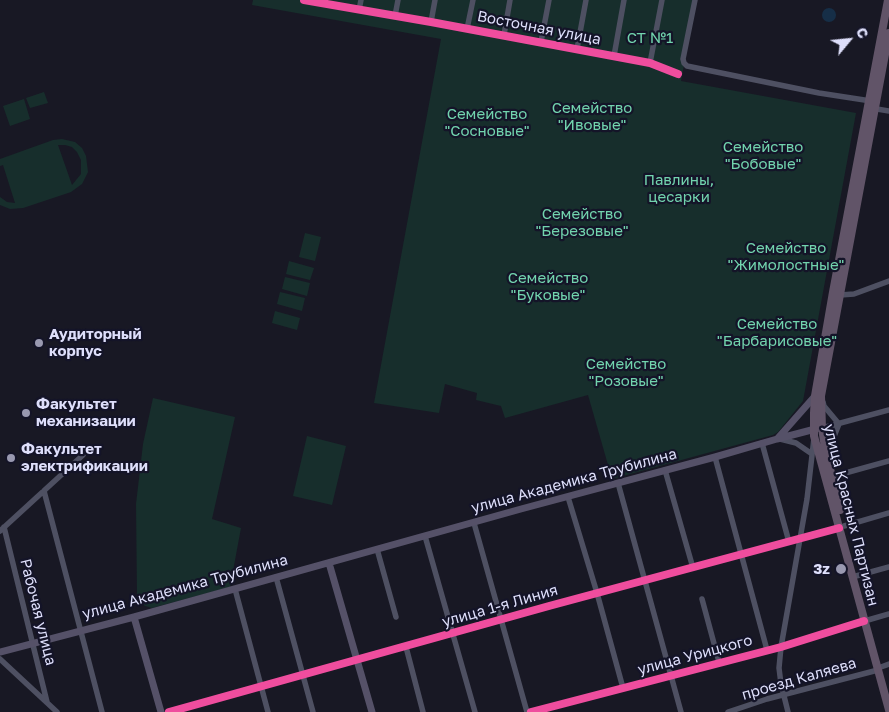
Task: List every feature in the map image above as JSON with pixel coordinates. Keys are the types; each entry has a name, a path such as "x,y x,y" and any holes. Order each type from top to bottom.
{"highway":[{"name":"улица Красных Партизан","path":"888,0 840,295 818,396 827,458 842,527 866,621 883,667 889,695"},
{"name":"улица Красных Партизан","path":"866,621 856,576 822,466 814,433 818,396 871,105 888,49 889,33"},
{"name":"улица Красных Партизан","path":"883,667 889,710"}],"main road":[{"path":"778,438 818,396"},
{"name":"улица Академика Трубилина","path":"0,652 134,617 778,438 814,433 822,428"},
{"path":"330,563 372,712"},
{"path":"134,617 161,712"}],"street":[{"name":"Восточная улица","path":"304,0 650,63 678,74"},
{"path":"359,10 361,0"},
{"path":"395,16 398,0"},
{"path":"431,22 435,0"},
{"path":"467,29 473,0"},
{"path":"504,36 510,0"},
{"path":"541,42 548,0"},
{"path":"577,49 586,0"},
{"path":"614,56 624,0"},
{"path":"650,63 662,0"},
{"path":"695,0 683,60 687,66 819,93 889,111"},
{"path":"840,295 854,294 889,281"},
{"path":"818,396 839,424"},
{"path":"822,428 889,410"},
{"path":"827,458 828,450 839,424"},
{"path":"788,712 779,668 781,647 801,539 814,433"},
{"path":"778,438 796,443 812,454"},
{"path":"762,443 789,542"},
{"path":"2,529 83,456"},
{"path":"715,457 767,650"},
{"path":"831,477 889,461"},
{"path":"810,472 816,466 822,466"},
{"path":"665,470 693,568"},
{"path":"618,483 681,712"},
{"path":"44,491 102,712"},
{"path":"568,496 597,593"},
{"name":"улица 1-я Линия","path":"169,712 644,580 801,539 889,513"},
{"name":"улица 1-я Линия","path":"474,523 500,620"},
{"name":"Рабочая улица","path":"2,529 33,642 47,702"},
{"path":"425,536 475,712"},
{"path":"377,549 396,617"},
{"path":"856,576 889,567"},
{"path":"276,577 313,712"},
{"path":"235,589 268,712"},
{"name":"улица Урицкого","path":"597,593 622,688"},
{"name":"улица Урицкого","path":"702,598 719,662"},
{"name":"улица Урицкого","path":"531,712 781,647 889,614"},
{"path":"500,620 526,712"},
{"path":"406,647 424,712"},
{"path":"0,659 57,712"},
{"name":"проезд Каляева","path":"728,712 883,667"}],"green space":[{"path":"253,0 696,0 681,81 856,113 803,401 778,432 773,435 612,479 588,395 505,418 501,406 476,400 477,393 445,384 439,413 374,403 441,39 252,5"},
{"path":"44,92 48,103 30,108 26,98"},
{"path":"24,99 30,119 10,126 3,106"},
{"path":"62,139 75,142 82,148 86,156 88,172 82,184 71,192 23,208 10,209 0,205 0,197 7,202 15,203 3,165 0,166 0,159 53,140","holes":["58,145 72,147 81,160 81,174 72,185"]},
{"path":"305,233 321,237 315,261 299,257"},
{"path":"289,261 314,268 310,280 286,274"},
{"path":"285,277 310,283 307,296 282,289"},
{"path":"280,292 305,298 302,311 277,304"},
{"path":"275,311 300,318 297,330 272,323"},
{"path":"153,398 235,417 212,519 241,528 230,587 152,608 139,602 137,596 136,504 143,444"},
{"path":"307,436 346,446 332,505 293,496"}],"water":[{"path":"829,8 834,10 836,15 834,20 829,22 824,20 822,15 824,10"}],"cycle path":[{"path":"304,0 650,63 678,74"},
{"path":"169,712 549,606 839,528"},
{"path":"531,712 781,647 864,621"}],"place":[{"name":"Аудиторный корпус","path":"39,343"},
{"name":"Факультет механизации","path":"26,413"},
{"name":"Факультет электрификации","path":"11,458"},
{"name":"3z","path":"841,569"}],"park label":[{"name":"СТ №1","path":"650,38"},
{"name":"Семейство \"Ивовые\"","path":"592,116"},
{"name":"Семейство \"Сосновые\"","path":"487,122"},
{"name":"Семейство \"Бобовые\"","path":"763,156"},
{"name":"Павлины, цесарки","path":"679,188"},
{"name":"Семейство \"Березовые\"","path":"582,222"},
{"name":"Семейство \"Жимолостные\"","path":"786,256"},
{"name":"Семейство \"Буковые\"","path":"548,286"},
{"name":"Семейство \"Барбарисовые\"","path":"777,332"},
{"name":"Семейство \"Розовые\"","path":"626,372"}]}
